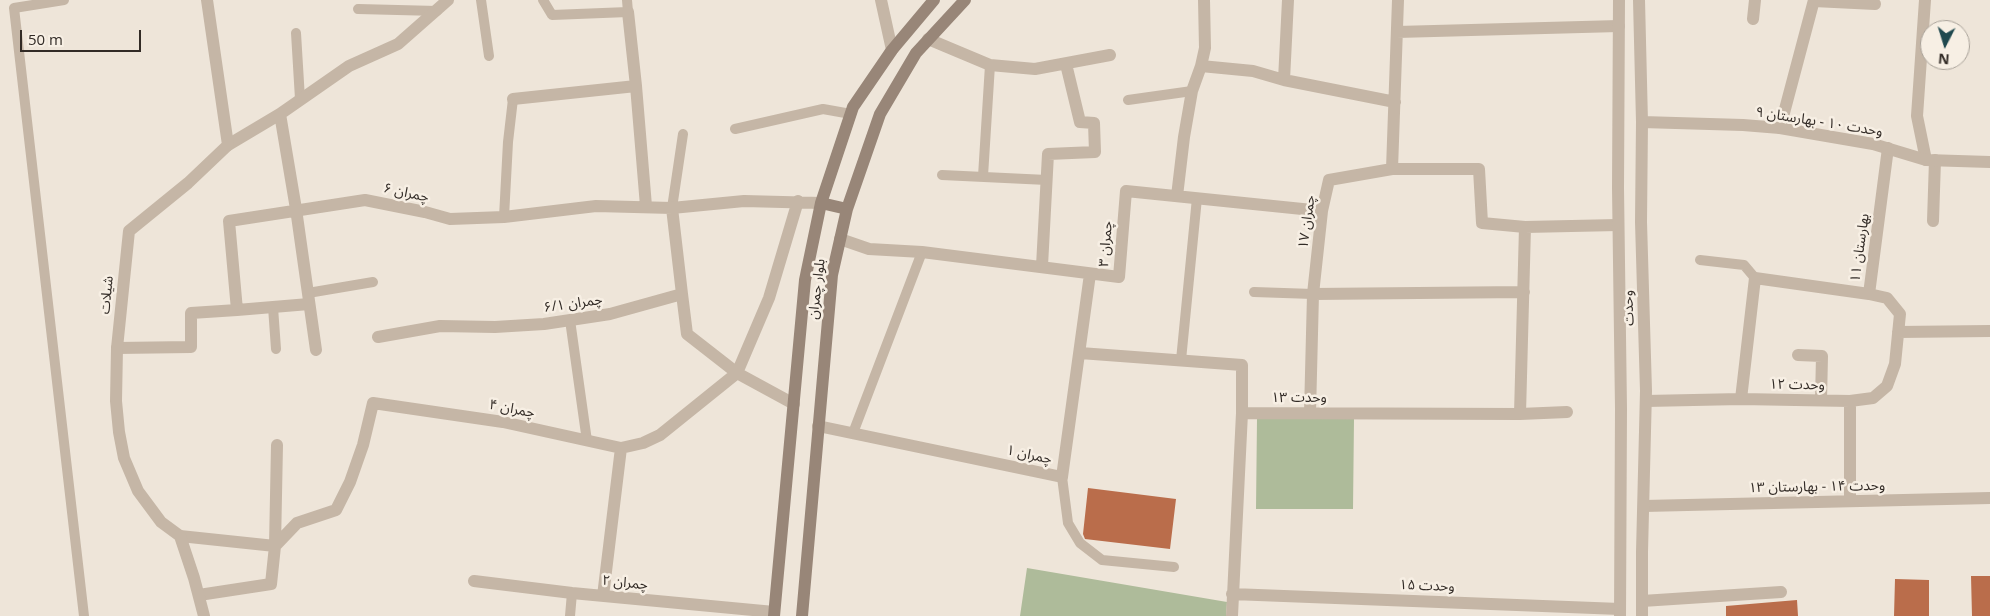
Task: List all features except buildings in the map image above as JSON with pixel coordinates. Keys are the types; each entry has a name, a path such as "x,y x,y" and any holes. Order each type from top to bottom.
{"main road":[{"name":"بلوار چمران","path":"774,614 805,280 821,203 853,107 892,50 934,0"},
{"name":"بلوار چمران","path":"802,616 832,274 847,208 880,114 916,53 965,0"},
{"path":"821,203 847,208"}],"street":[{"path":"207,0 228,145"},
{"name":"شیلات","path":"180,536 161,522 138,491 124,458 119,432 116,402 117,348 129,231 188,183 228,145 280,114 349,66 398,44 448,0"},
{"path":"881,0 892,50"},
{"path":"1177,196 1192,91 1205,48 1204,0"},
{"path":"1284,80 1288,0"},
{"path":"1398,0 1392,169 1479,168 1482,223 1525,227 1618,225"},
{"name":"وحدت","path":"1619,0 1620,612"},
{"name":"وحدت","path":"1639,0 1642,83 1641,222 1646,401 1642,616"},
{"path":"1753,19 1755,0"},
{"path":"1780,128 1814,0 1875,4"},
{"path":"1925,0 1917,116 1930,160 1933,221"},
{"path":"628,6 646,206"},
{"path":"1397,32 1640,26"},
{"path":"928,40 990,65 1035,69 1110,55"},
{"path":"1042,266 1048,154 1095,152 1094,123 1080,122 1066,64"},
{"path":"1201,66 1253,71 1284,80 1395,102"},
{"path":"1618,84 1642,83"},
{"path":"513,99 636,86"},
{"path":"280,114 316,350"},
{"name":"وحدت ۱۰ - بهارستان ۹","path":"1642,122 1780,128 1856,141 1930,160 1990,162"},
{"name":"بهارستان ۱۱","path":"1888,148 1869,294 1887,298 1900,314 1898,332"},
{"name":"چمران ۱۷","path":"1310,413 1313,294 1322,211 1329,180 1392,169"},
{"name":"چمران ۳","path":"840,239 868,249 922,252 1118,277 1126,191 1322,211"},
{"name":"چمران ۶","path":"236,310 229,222 365,200 450,219 504,217 596,206 672,208 744,201 821,203"},
{"name":"چمران ۴","path":"275,546 297,523 336,510 350,482 363,445 373,403 503,422 621,448 643,443 660,435 737,373 769,298 798,201"},
{"path":"672,208 687,334 737,373 794,404"},
{"path":"1520,414 1525,227"},
{"name":"چمران ۱","path":"818,426 1062,477 1090,274"},
{"path":"1741,399 1755,278 1869,294"},
{"path":"1313,294 1524,292"},
{"name":"چمران ۶/۱","path":"378,337 440,326 496,327 544,324 610,314 682,294"},
{"path":"117,348 190,347 191,313 273,307 308,299"},
{"path":"1898,332 1990,331"},
{"name":"وحدت ۱۲","path":"1646,401 1741,399 1850,401 1873,398 1887,386 1896,364 1898,332"},
{"path":"1080,353 1242,365 1242,413 1232,616"},
{"path":"1798,355 1822,356 1821,400"},
{"path":"1850,401 1850,501"},
{"name":"وحدت ۱۳","path":"1242,413 1520,414 1567,412"},
{"path":"198,595 271,584 275,546 277,445"},
{"path":"603,596 621,448"},
{"name":"وحدت ۱۴ - بهارستان ۱۳","path":"1644,506 1990,498"},
{"path":"204,616 180,536 275,546"},
{"name":"چمران ۲","path":"474,581 774,614"},
{"path":"1642,601 1781,592"},
{"name":"وحدت ۱۵","path":"1232,594 1620,612"}],"lane":[{"path":"64,0 14,8 84,616"},
{"path":"481,0 489,56"},
{"path":"544,0 552,15 628,6"},
{"path":"358,8 437,11"},
{"path":"296,32 300,99"},
{"path":"983,176 990,65"},
{"path":"1128,100 1192,91"},
{"path":"504,217 508,142 513,99"},
{"path":"735,129 823,109 851,114"},
{"path":"672,208 683,134"},
{"path":"942,175 1047,180"},
{"path":"1180,360 1197,198"},
{"path":"853,433 922,252"},
{"path":"1700,260 1744,265 1755,278"},
{"path":"308,299 373,282"},
{"path":"1254,292 1313,294"},
{"path":"273,307 276,349"},
{"path":"570,320 587,440"},
{"path":"1062,477 1068,523 1080,543 1102,560 1174,568"},
{"path":"570,616 572,593"}],"green space":[{"path":"1257,419 1354,419 1353,509 1256,509"},
{"path":"1027,568 1227,602 1226,616 1020,616"}]}
